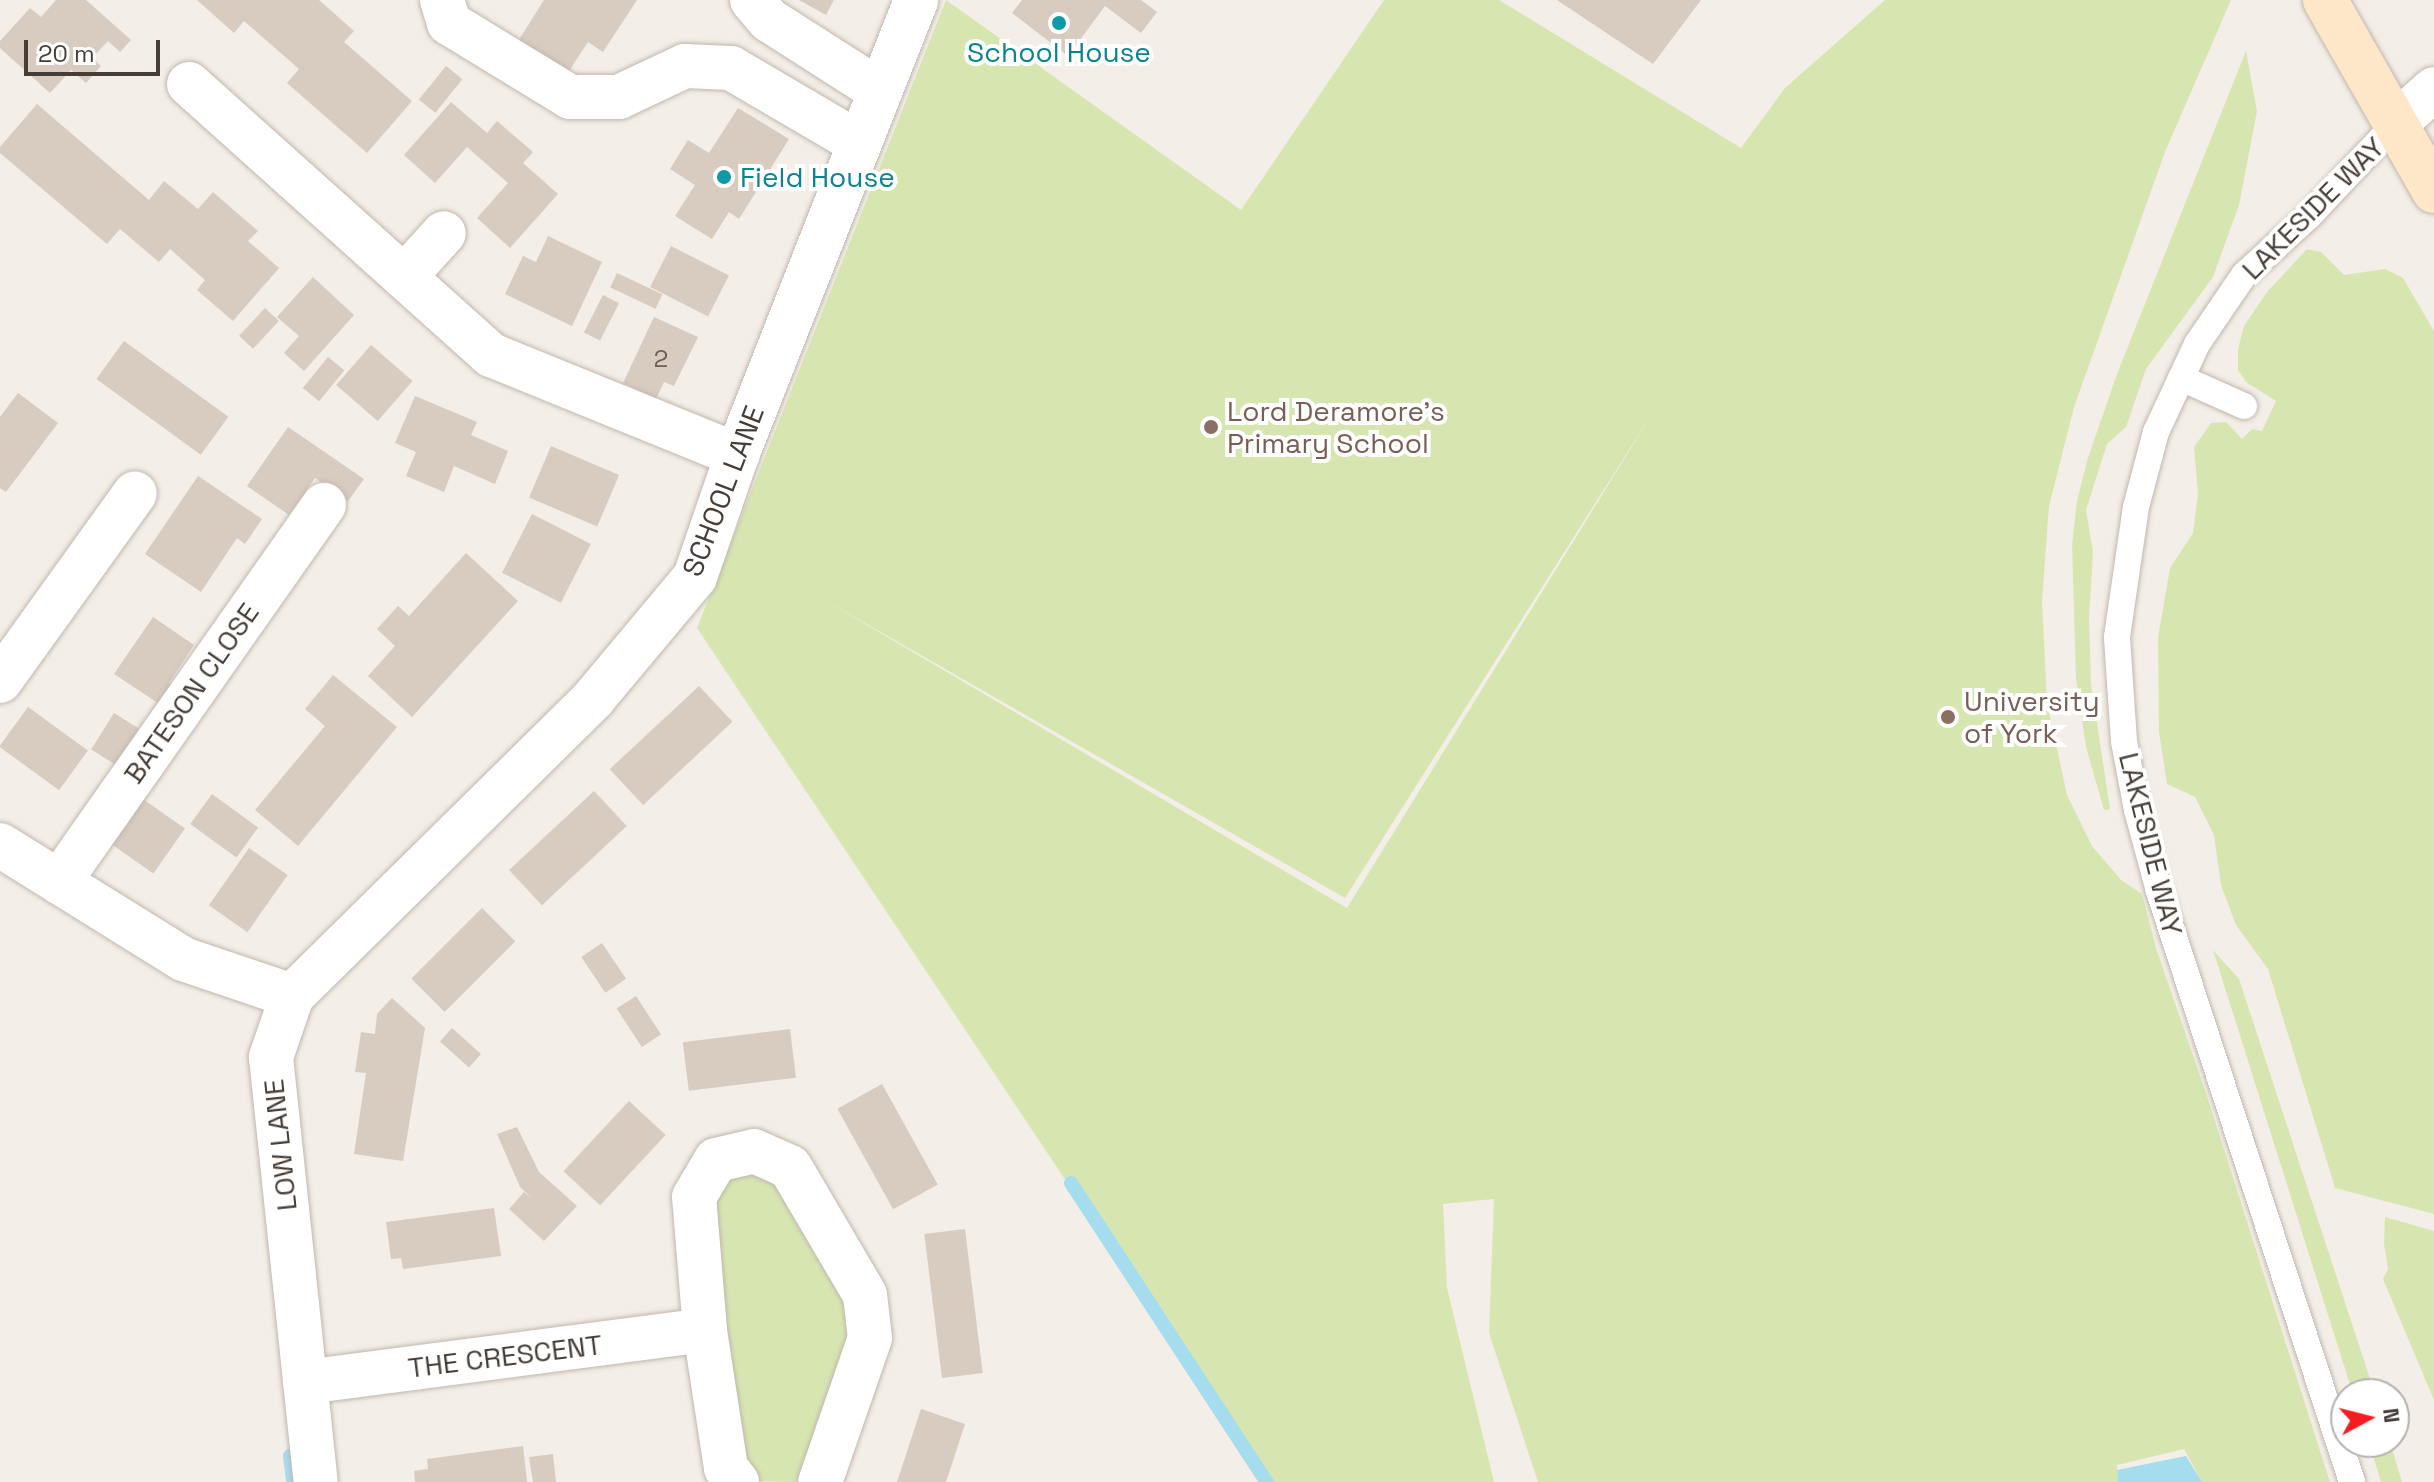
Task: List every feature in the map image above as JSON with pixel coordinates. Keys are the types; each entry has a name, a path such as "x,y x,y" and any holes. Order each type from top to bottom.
{"street":[{"path":"442,0 449,23 570,97 619,97 685,66 731,68 859,143"},
{"path":"752,0 769,20 880,91"},
{"name":"SCHOOL LANE","path":"292,996 593,699 695,577 737,455 916,0"},
{"path":"2325,0 2434,191"},
{"path":"189,84 491,355 737,455"},
{"path":"2395,124 2434,89"},
{"path":"404,277 444,233"},
{"path":"0,681 135,493"},
{"name":"BATESON CLOSE","path":"59,882 324,505"},
{"path":"0,845 183,959 292,996"},
{"name":"LOW LANE","path":"292,996 271,1057 316,1482"},
{"path":"737,1482 726,1468 705,1330 694,1197 716,1160 754,1151 790,1167 865,1295 870,1338 820,1482"},
{"name":"THE CRESCENT","path":"305,1382 705,1330"}],"lane":[{"name":"LAKESIDE WAY","path":"2352,1482 2159,891 2137,810 2124,741 2117,637 2136,507 2156,432 2197,344 2244,275 2309,216 2395,124"},
{"path":"2181,378 2244,406"}],"green space":[{"name":"University of York","path":"946,0 1241,210 1384,0 1499,0 1741,148 1785,88 1885,0 2231,0 2165,152 2074,407 2049,506 2042,601 2047,702 2067,795 2092,846 2121,880 2142,894 2156,948 2208,1099 2330,1482 2202,1482 2184,1449 2117,1465 2118,1482 1538,1482 1489,1333 1494,1199 1443,1204 1447,1288 1494,1482 1267,1482 697,628","holes":["1655,409 1347,908 823,599 1345,898"]},
{"path":"2246,51 2257,111 2239,205 2213,277 2146,369 2126,427 2107,444 2086,510 2093,552 2089,618 2091,684 2110,809 2104,810 2086,747 2076,679 2072,545 2077,501 2088,458 2117,374"},
{"path":"2307,249 2321,252 2344,275 2385,269 2403,278 2434,331 2434,1214 2335,1188 2268,969 2236,925 2221,885 2214,835 2195,797 2167,784 2159,732 2158,638 2170,568 2193,533 2198,494 2194,447 2211,423 2226,422 2242,439 2252,429 2262,431 2276,401 2246,382 2238,370 2238,349 2244,326 2267,292"},
{"path":"2213,950 2239,979 2370,1378 2348,1378"},
{"path":"758,1170 782,1185 851,1298 856,1339 808,1474 795,1482 757,1481 742,1462 711,1206 730,1175"},
{"path":"2385,1217 2434,1231 2434,1400 2383,1279 2388,1269 2384,1244"},
{"path":"2374,1458 2395,1458 2402,1482 2381,1482"}],"water":[{"path":"2186,1456 2202,1482 2118,1482 2117,1470"}],"building":[{"path":"56,0 86,0 131,40 120,52 108,41 92,58 101,66 86,83 71,70 50,93 0,48 0,41 30,8 41,17"},
{"path":"197,0 319,0 354,31 344,42 412,101 367,153 287,83 299,69 244,21 234,33"},
{"path":"544,0 637,0 603,52 588,42 565,77 515,46"},
{"path":"799,0 834,0 826,15"},
{"name":"School House","path":"1022,0 1141,0 1157,12 1141,33 1105,6 1068,56 1012,13"},
{"path":"1557,0 1701,0 1653,64"},
{"path":"446,66 462,79 435,113 419,99"},
{"path":"451,102 487,133 497,121 533,152 523,163 558,194 510,248 477,218 508,183 467,147 435,183 404,155"},
{"path":"37,104 149,200 164,181 198,209 213,192 258,231 248,241 279,268 233,321 197,290 205,280 170,249 159,262 120,229 107,244 0,153 0,147"},
{"name":"Field House","path":"738,108 789,139 739,219 729,212 712,239 675,216 695,185 670,169 688,140 709,153"},
{"path":"548,236 602,262 572,326 505,294 523,256 536,262"},
{"path":"671,246 729,276 708,316 650,287"},
{"path":"617,273 662,294 656,309 610,288"},
{"path":"313,277 354,315 304,371 284,353 299,336 277,317"},
{"path":"603,295 619,303 600,341 584,332"},
{"path":"265,308 279,321 253,349 239,336"},
{"path":"654,317 698,337 674,386 664,382 656,399 623,383"},
{"path":"124,341 228,417 201,455 96,379"},
{"path":"371,345 413,381 378,421 336,385"},
{"path":"328,357 344,370 319,401 303,388"},
{"path":"18,393 58,423 6,492 0,488 0,417"},
{"path":"415,396 477,422 471,435 508,451 495,484 454,466 444,492 406,476 416,452 395,443"},
{"path":"288,427 364,479 348,501 315,478 289,515 247,486"},
{"path":"551,446 619,475 597,526 529,498"},
{"path":"198,476 262,519 245,544 237,538 201,592 145,554"},
{"path":"532,514 591,544 561,603 502,573"},
{"path":"466,553 518,601 412,717 368,676 395,646 377,629 398,606 409,616"},
{"path":"153,617 194,645 169,683 179,691 167,709 114,674"},
{"path":"333,675 397,727 298,846 255,810 325,726 305,709"},
{"path":"699,686 732,722 643,805 610,769"},
{"path":"28,707 88,750 59,790 0,747"},
{"path":"114,713 148,734 125,771 91,749"},
{"path":"130,790 185,828 153,873 98,835"},
{"path":"594,791 627,826 542,905 509,870"},
{"path":"212,794 258,828 236,857 190,824"},
{"path":"249,848 288,875 247,932 209,905"},
{"path":"482,908 515,941 445,1012 411,979"},
{"path":"602,943 626,979 605,993 581,957"},
{"path":"636,996 661,1035 642,1047 617,1009"},
{"path":"392,998 425,1028 403,1161 354,1154 366,1073 355,1072 361,1032 375,1034 377,1014"},
{"path":"452,1028 481,1054 469,1067 440,1041"},
{"path":"790,1029 796,1078 689,1091 683,1042"},
{"path":"882,1084 938,1185 893,1209 837,1109"},
{"path":"629,1101 666,1135 600,1205 564,1171"},
{"path":"517,1127 539,1172 577,1206 544,1241 509,1209 524,1192 533,1199 520,1187 497,1134"},
{"path":"494,1208 501,1256 403,1269 401,1258 391,1259 386,1222"},
{"path":"965,1229 983,1373 942,1378 924,1234"},
{"path":"921,1409 965,1424 946,1482 897,1482"},
{"path":"523,1446 527,1482 415,1482 414,1471 428,1469 427,1459"},
{"path":"553,1454 556,1482 533,1482 529,1457"}],"waterway":[{"path":"1071,1183 1267,1482"},
{"path":"290,1456 293,1482"}],"place":[{"name":"School House","path":"1059,23"},
{"name":"Field House","path":"724,177"},
{"name":"Lord Deramore's Primary School","path":"1211,427"},
{"name":"University of York","path":"1948,717"}]}
